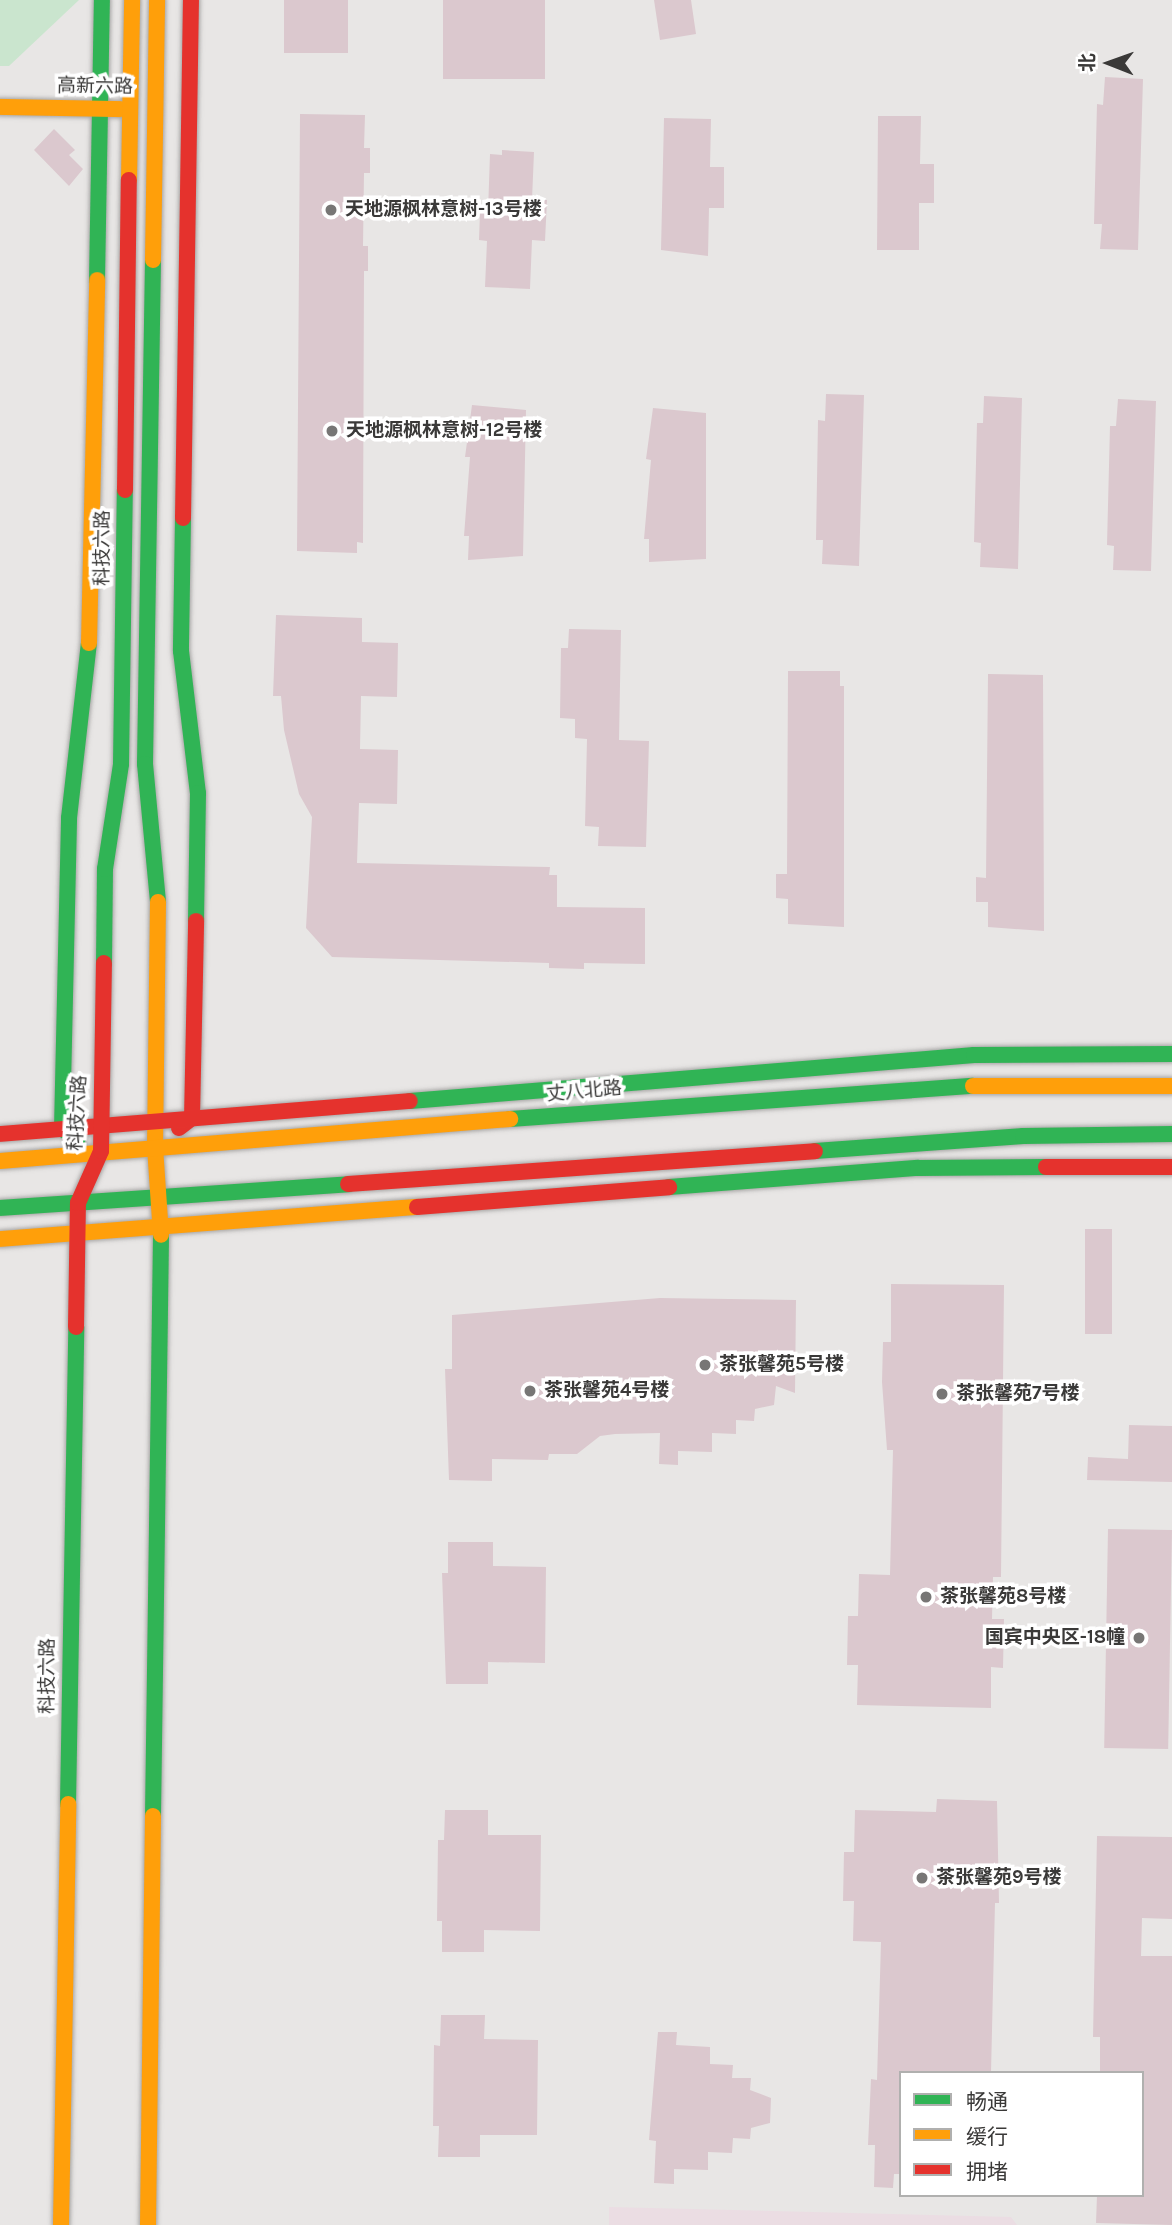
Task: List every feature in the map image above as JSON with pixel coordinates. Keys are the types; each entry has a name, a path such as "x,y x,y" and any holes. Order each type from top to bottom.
{"main road":[{"path":"62,1129 69,818 92,613 102,0"},
{"name":"科技六路","path":"61,2225 78,1203 101,1151 105,869 121,764 132,0"},
{"path":"148,2225 161,1197 155,1147 158,871 145,764 157,0"},
{"path":"191,0 181,651 198,793 192,1118"},
{"name":"高新六路","path":"0,107 189,109"},
{"path":"0,1134 974,1055 1172,1054"},
{"name":"丈八北路","path":"0,1161 814,1094 967,1086 1172,1086"},
{"path":"155,1147 192,1118"},
{"path":"62,1129 101,1151"},
{"path":"0,1208 1023,1136 1172,1133"},
{"path":"0,1239 918,1168 1172,1167"}],"shaded area":[{"path":"609,2207 1011,2217 1017,2225 609,2225"}],"green space":[{"path":"0,0 79,0 9,66 0,66"}],"building":[{"path":"284,0 348,0 348,53 284,53"},
{"path":"443,0 545,0 545,79 443,79"},
{"path":"654,0 691,0 696,34 660,40"},
{"path":"1105,77 1143,79 1138,250 1100,249 1102,224 1094,224 1097,104 1103,105"},
{"path":"300,114 365,115 364,148 370,148 370,173 364,173 363,246 368,246 368,271 364,271 363,543 357,542 357,553 297,551"},
{"path":"878,116 921,116 920,164 934,164 934,203 919,203 919,250 877,250"},
{"path":"664,118 711,119 710,167 724,167 724,208 709,208 708,256 661,250"},
{"path":"54,129 75,150 69,155 83,169 69,186 34,150"},
{"path":"502,150 534,152 532,200 547,200 545,241 532,240 530,289 485,287 487,241 479,240 480,212 488,212 490,154 502,155"},
{"path":"826,394 864,395 859,566 822,564 823,540 816,540 818,420 825,421"},
{"path":"984,396 1022,398 1018,569 980,567 981,543 974,542 977,423 983,423"},
{"path":"1118,399 1156,401 1151,571 1113,570 1114,546 1107,545 1110,426 1116,426"},
{"path":"472,405 526,410 523,556 468,560 469,536 464,536 470,457 465,457"},
{"path":"653,408 706,413 706,559 649,562 649,539 644,539 651,460 646,459"},
{"path":"276,615 362,618 362,642 398,643 397,697 361,696 360,749 398,750 397,804 359,803 357,863 550,867 549,875 557,875 557,907 645,908 645,964 584,963 584,969 549,968 549,963 332,957 306,928 312,817 299,794 284,730 281,696 273,696"},
{"path":"569,629 621,630 619,740 649,741 646,847 598,846 599,827 585,826 587,739 575,738 575,719 560,718 561,648 568,648"},
{"path":"788,671 840,671 840,686 844,686 844,927 788,924 788,899 776,898 776,874 787,874"},
{"path":"988,674 1043,675 1044,931 988,927 988,902 976,902 976,877 986,878"},
{"path":"1085,1229 1112,1229 1112,1334 1085,1334"},
{"path":"891,1284 1004,1285 1001,1577 993,1577 992,1619 1004,1619 1003,1668 991,1667 991,1708 857,1705 858,1665 847,1665 848,1616 858,1616 859,1574 890,1575 893,1450 887,1450 882,1382 883,1342 891,1342"},
{"path":"660,1298 796,1300 795,1393 776,1386 774,1405 755,1409 754,1421 736,1420 736,1434 712,1433 712,1452 678,1451 678,1465 659,1464 660,1433 615,1434 600,1436 577,1454 549,1454 548,1460 492,1459 492,1481 449,1480 445,1369 452,1369 452,1315"},
{"path":"1129,1425 1172,1426 1172,1482 1087,1480 1088,1457 1128,1459"},
{"name":"国宾中央区-18幢","path":"1108,1529 1172,1530 1168,1749 1104,1748"},
{"path":"448,1542 493,1542 493,1566 546,1567 545,1663 488,1662 488,1684 446,1684 442,1573 448,1573"},
{"name":"茶张馨苑9号楼","path":"937,1799 997,1801 999,1903 995,1903 991,2071 899,2071 899,2174 894,2174 893,2188 874,2187 875,2145 868,2145 871,2079 877,2080 881,1942 853,1941 854,1901 843,1901 844,1852 854,1852 855,1810 936,1812"},
{"path":"445,1810 488,1810 488,1835 541,1835 540,1931 484,1930 484,1952 442,1952 442,1921 437,1921 438,1840 444,1840"},
{"path":"1097,1836 1172,1837 1172,1919 1142,1918 1141,1956 1172,1956 1172,2225 1096,2223 1097,2197 1144,2197 1144,2071 1100,2071 1100,2037 1093,2037"},
{"path":"441,2015 485,2015 484,2039 538,2040 537,2135 480,2135 480,2157 438,2157 439,2126 433,2126 434,2045 440,2046"},
{"path":"658,2032 677,2032 676,2045 710,2047 710,2064 733,2065 732,2078 751,2078 750,2090 771,2098 770,2123 751,2128 750,2139 733,2138 732,2153 708,2152 708,2170 674,2169 674,2184 654,2183 656,2141 649,2140"}],"traffic: fast":[{"path":"97,280 102,0"},
{"path":"153,260 145,764 158,902"},
{"path":"104,963 105,869 121,764 125,490"},
{"path":"183,518 181,651 198,793 196,921"},
{"path":"78,1138 62,1129 69,818 89,643"},
{"path":"410,1101 974,1055 1172,1054"},
{"path":"510,1119 973,1086"},
{"path":"815,1151 1023,1136 1172,1134"},
{"path":"669,1187 918,1168 1046,1167"},
{"path":"0,1208 348,1184"},
{"path":"153,1816 161,1235"},
{"path":"68,1804 76,1327"}],"traffic: slow":[{"path":"129,180 132,0"},
{"path":"153,260 157,0"},
{"path":"0,107 120,109"},
{"path":"89,643 97,280"},
{"path":"158,902 155,1147 161,1235"},
{"path":"973,1086 1172,1086"},
{"path":"0,1161 510,1119"},
{"path":"0,1239 417,1207"},
{"path":"61,2225 68,1804"},
{"path":"148,2225 153,1816"}],"traffic: jam":[{"path":"183,518 191,0"},
{"path":"125,490 129,180"},
{"path":"179,1128 192,1118 196,921"},
{"path":"76,1327 78,1203 101,1151 104,963"},
{"path":"0,1134 410,1101"},
{"path":"348,1184 815,1151"},
{"path":"1046,1167 1172,1167"},
{"path":"417,1207 669,1187"}],"place":[{"name":"天地源枫林意树-13号楼","path":"331,210"},
{"name":"天地源枫林意树-12号楼","path":"332,431"},
{"name":"茶张馨苑5号楼","path":"705,1365"},
{"name":"茶张馨苑4号楼","path":"530,1391"},
{"name":"茶张馨苑7号楼","path":"942,1394"},
{"name":"茶张馨苑8号楼","path":"926,1597"},
{"name":"国宾中央区-18幢","path":"1139,1638"},
{"name":"茶张馨苑9号楼","path":"922,1878"}]}
